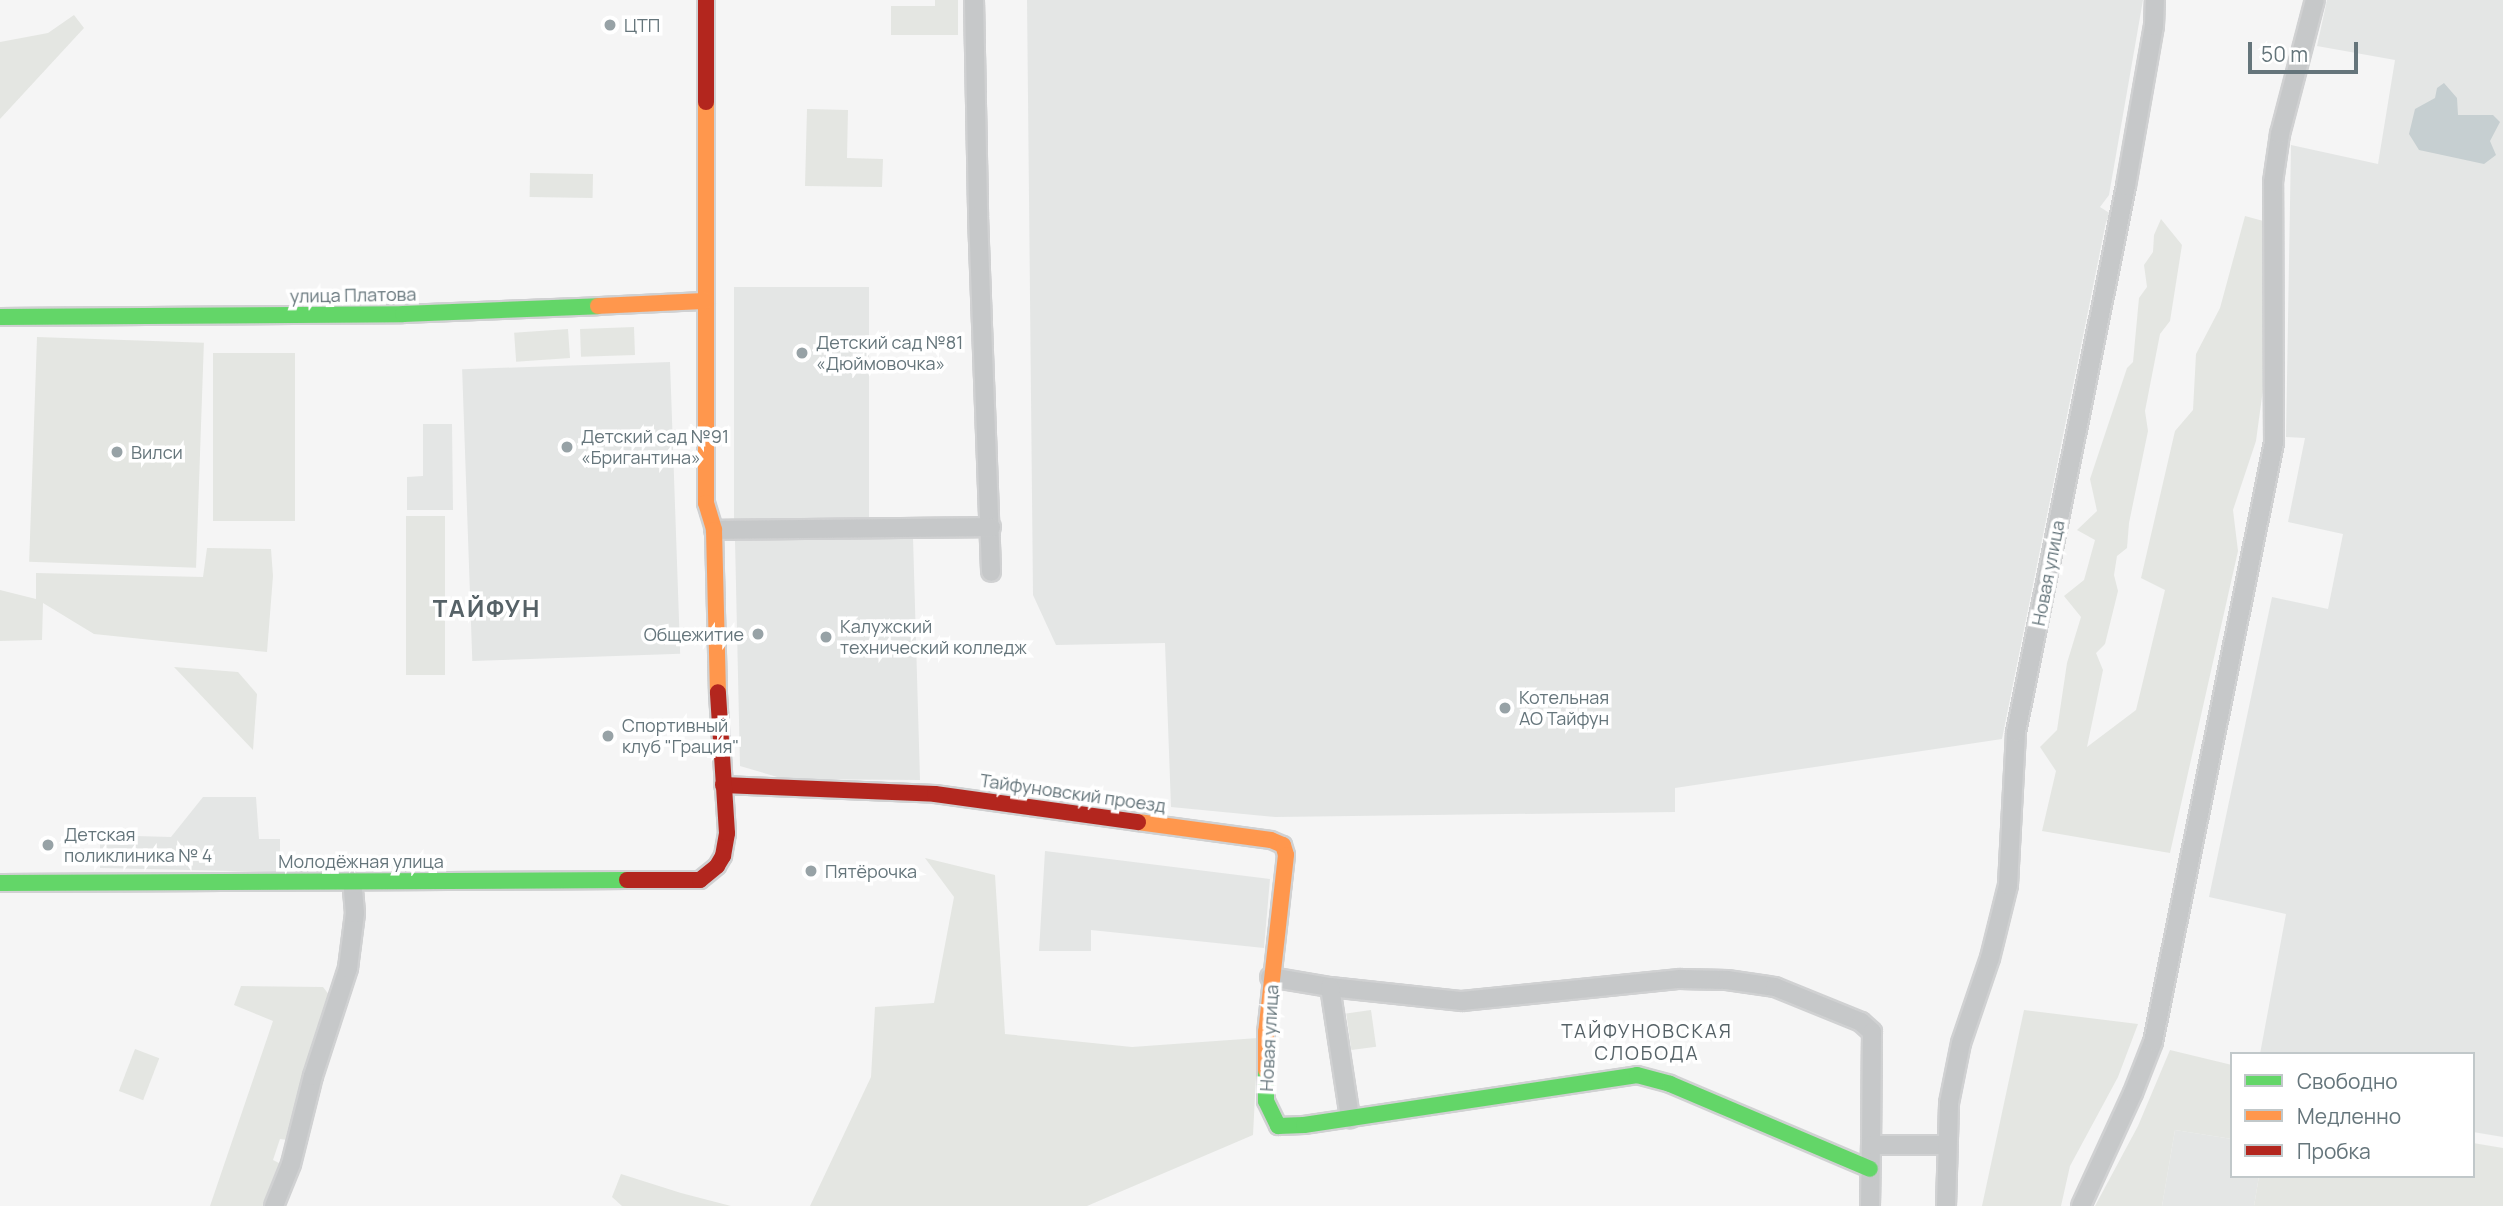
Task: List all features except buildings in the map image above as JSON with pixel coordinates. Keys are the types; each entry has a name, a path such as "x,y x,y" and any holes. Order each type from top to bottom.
{"street":[{"path":"706,0 706,503 714,530 723,785"},
{"path":"974,0 978,216 991,572"},
{"name":"Новая улица","path":"1946,1206 1949,1104 1961,1043 1990,958 2008,884 2016,732 2126,186 2154,26 2155,0"},
{"path":"2081,1206 2133,1093 2153,1042 2274,443 2273,182 2280,134 2315,0"},
{"name":"улица Платова","path":"0,317 403,314 706,301"},
{"path":"714,530 991,527"},
{"name":"Молодёжная улица","path":"0,883 701,880 717,866 723,856 727,833 723,785"},
{"name":"Тайфуновский проезд","path":"723,785 935,794 1271,840 1283,845 1286,855 1270,977"},
{"path":"274,1206 291,1164 313,1076 348,968 355,913 352,881"},
{"name":"Новая улица","path":"1870,1169 1670,1084 1637,1075 1350,1118 1278,1126 1266,1101 1270,977 1330,988 1462,1000 1680,979 1727,980 1774,986 1861,1022 1872,1032 1870,1206"},
{"path":"1330,988 1350,1118"},
{"path":"1871,1145 1947,1145"}],"shaded area":[{"path":"935,0 958,0 958,35 891,35 891,6 935,6"},
{"path":"1027,0 2143,0 2109,195 2100,207 2111,214 2106,222 2002,739 1675,788 1675,812 1275,817 1171,807 1165,643 1056,645 1033,595"},
{"path":"2327,0 2503,0 2503,1137 2475,1132 2475,1052 2260,1052 2286,914 2209,897 2272,597 2328,609 2343,534 2288,522 2305,438 2286,437 2291,145 2378,164 2395,60 2317,46"},
{"path":"74,15 84,28 0,119 0,42 48,33"},
{"path":"2444,83 2457,98 2458,115 2493,115 2500,122 2490,141 2496,155 2484,164 2419,150 2409,134 2415,109 2435,98 2437,88"},
{"path":"807,109 848,110 847,158 883,159 882,187 805,186"},
{"path":"530,173 593,174 593,198 530,197"},
{"path":"2245,216 2267,222 2264,382 2256,441 2233,510 2238,551 2170,853 2042,831 2056,771 2040,747 2057,730 2067,663 2081,617 2064,596 2084,580 2095,540 2077,530 2097,511 2090,479 2127,368 2133,362 2139,298 2147,287 2144,265 2153,252 2154,235 2161,219 2182,245 2170,321 2160,334 2145,411 2148,431 2129,523 2127,548 2117,556 2114,575 2118,591 2105,644 2096,653 2103,670 2087,747 2136,710 2165,590 2141,578 2175,431 2193,410 2196,354 2220,308"},
{"name":"Детский сад №81 «Дюймовочка»","path":"734,287 869,287 869,523 734,523"},
{"path":"634,327 635,355 581,357 580,329"},
{"path":"568,329 570,358 516,362 514,333"},
{"name":"Вилси","path":"37,337 204,343 196,568 29,562"},
{"path":"213,353 295,353 295,521 213,521"},
{"name":"Детский сад №91 «Бригантина»","path":"670,362 680,654 472,661 462,369"},
{"path":"423,424 452,424 453,510 407,510 407,477 423,476"},
{"path":"406,516 445,516 445,675 406,675"},
{"name":"Калужский технический колледж","path":"913,537 920,780 784,779 740,766 735,540"},
{"path":"207,548 271,549 273,576 267,652 94,634 43,603 42,640 0,641 0,590 36,599 36,573 203,577"},
{"path":"174,667 238,672 257,694 253,750"},
{"path":"203,797 256,797 259,839 280,839 280,872 100,868 100,835 171,837"},
{"path":"1045,851 1270,879 1264,948 1091,930 1091,951 1039,951"},
{"path":"925,858 995,875 1005,1034 1132,1047 1258,1038 1253,1135 1087,1206 810,1206 871,1077 875,1007 934,1003 954,897"},
{"path":"241,986 323,987 330,996 288,1140 280,1139 273,1160 281,1164 265,1206 210,1206 273,1021 234,1005"},
{"path":"1371,1010 1376,1047 1351,1050 1346,1013"},
{"path":"2024,1010 2138,1024 2118,1077 2070,1166 2061,1206 1982,1206"},
{"path":"135,1049 159,1058 143,1100 119,1091"},
{"path":"2170,1050 2230,1065 2230,1139 2175,1130 2162,1206 2095,1206 2138,1126"},
{"path":"2175,1130 2230,1139 2230,1178 2259,1178 2254,1206 2162,1206"},
{"path":"2475,1143 2503,1148 2503,1206 2254,1206 2259,1178 2475,1178"},
{"path":"621,1174 731,1206 622,1206 612,1197"}],"traffic: fast":[{"path":"0,317 403,314 598,306"},
{"path":"0,883 627,880"},
{"path":"1266,1070 1266,1101 1278,1126 1304,1125 1637,1075 1670,1084 1870,1169"}],"traffic: slow":[{"path":"706,102 706,503 714,530 718,692"},
{"path":"598,306 706,301"},
{"path":"1138,822 1271,840 1283,845 1286,855 1266,1032 1266,1070"}],"traffic: jam":[{"path":"706,0 706,102"},
{"path":"627,880 700,880 717,866 723,856 727,833 718,692"},
{"path":"723,785 935,794 1138,822"}],"place":[{"name":"ЦТП","path":"610,25"},
{"name":"Детский сад №81 «Дюймовочка»","path":"802,353"},
{"name":"Детский сад №91 «Бригантина»","path":"567,447"},
{"name":"Вилси","path":"117,452"},
{"name":"Общежитие","path":"758,634"},
{"name":"Калужский технический колледж","path":"826,637"},
{"name":"Котельная АО Тайфун","path":"1505,708"},
{"name":"Спортивный клуб \"Грация\"","path":"608,736"},
{"name":"Детская поликлиника № 4","path":"48,845"},
{"name":"Пятёрочка","path":"811,871"}],"district":[{"name":"ТАЙФУН","path":"487,608"},
{"name":"ТАЙФУНОВСКАЯ СЛОБОДА","path":"1647,1043"}]}
